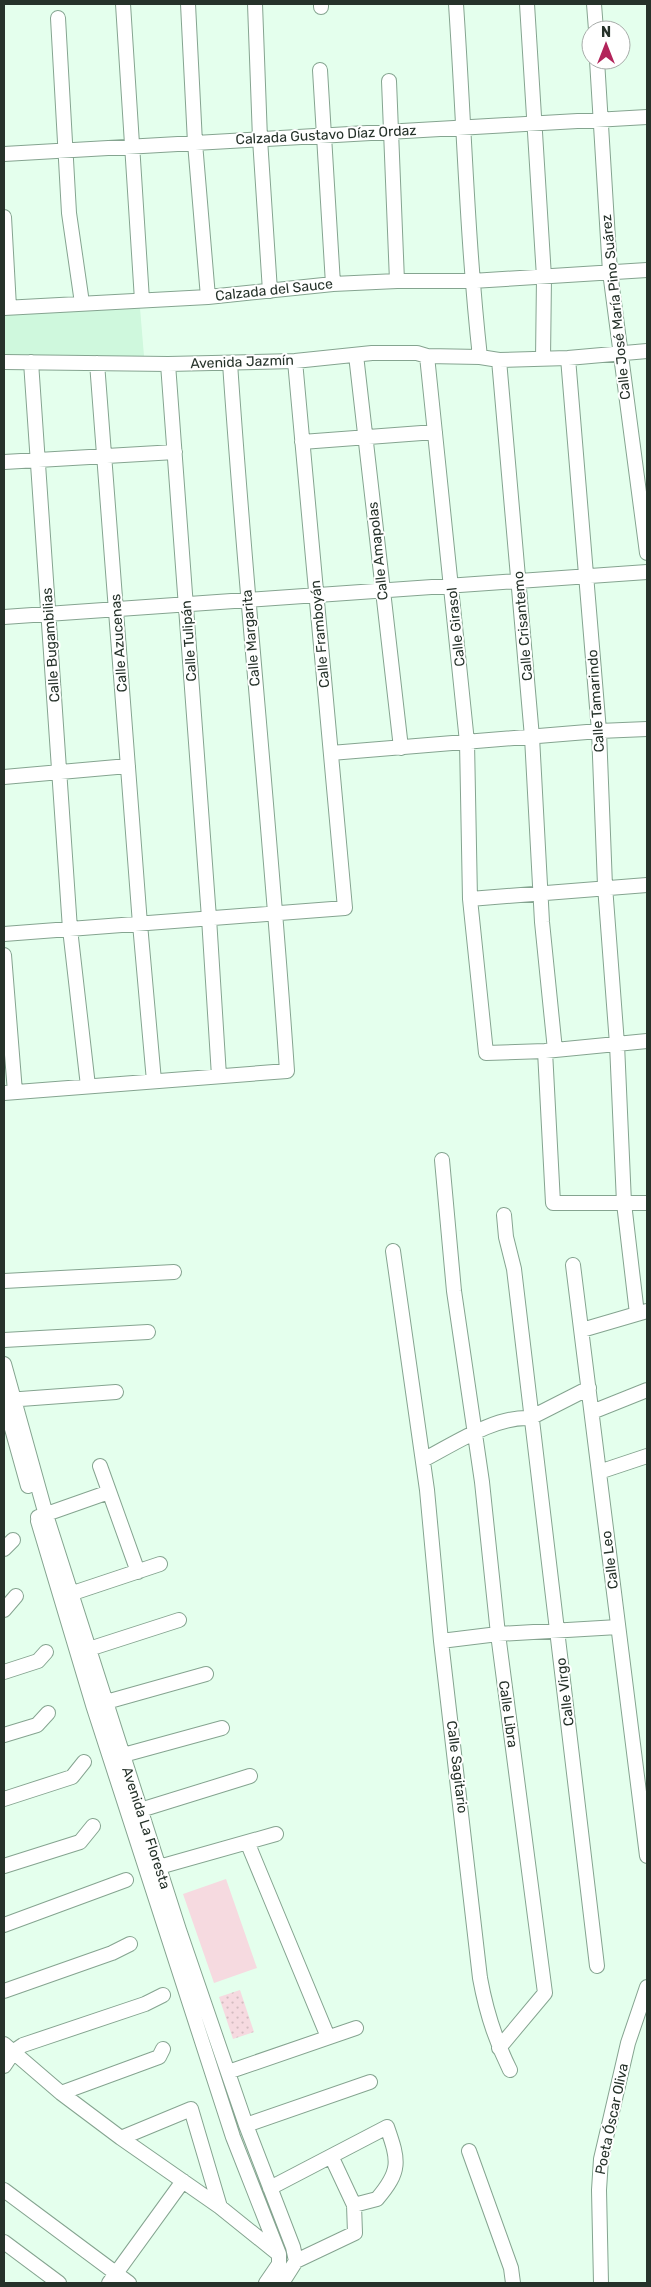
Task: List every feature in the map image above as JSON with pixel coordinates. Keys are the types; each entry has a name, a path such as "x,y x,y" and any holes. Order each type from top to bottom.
{"street":[{"path":"123,4 142,300"},
{"path":"188,4 195,143 208,297"},
{"path":"255,4 260,139 270,291"},
{"path":"456,4 472,281 480,357"},
{"path":"527,4 544,276 543,359"},
{"path":"594,4 595,20"},
{"path":"58,18 69,213 82,303"},
{"path":"320,70 333,284"},
{"name":"Calle José María Pino Suárez","path":"598,70 610,272 647,553"},
{"path":"389,81 397,281"},
{"name":"Calzada Gustavo Díaz Ordaz","path":"4,154 647,117"},
{"path":"4,217 6,308"},
{"name":"Calzada del Sauce","path":"6,308 208,297 333,284 397,281 472,281 647,270"},
{"name":"Avenida Jazmín","path":"4,362 230,363 417,353 427,356 480,357 499,360 568,358 647,351"},
{"name":"Calle Amapolas","path":"356,355 401,748"},
{"name":"Calle Girasol","path":"427,356 467,742 470,899 486,1053 550,1050"},
{"name":"Calle Tamarindo","path":"568,358 599,731 605,886 617,1044 624,1203 642,1312"},
{"name":"Calle Crisantemo","path":"499,360 532,737 550,1050 553,1203 624,1203"},
{"name":"Calle Framboyán","path":"276,913 344,908 295,361"},
{"name":"Calle Bugambilias","path":"31,362 70,929 88,1086"},
{"name":"Calle Azucenas","path":"97,363 140,924 154,1081"},
{"name":"Calle Margarita","path":"219,1076 286,1071 276,913 247,599 230,363"},
{"name":"Calle Tulipán","path":"168,364 219,1076"},
{"path":"302,442 435,432"},
{"path":"4,462 175,452"},
{"path":"4,617 647,572"},
{"path":"331,754 599,731 647,729"},
{"path":"4,776 128,766"},
{"path":"470,899 605,886 647,884"},
{"path":"4,934 276,913"},
{"path":"4,955 10,1092 219,1076"},
{"path":"550,1050 647,1041"},
{"name":"Calle Libra","path":"442,1160 454,1291 475,1434 498,1634 545,1993 499,2048"},
{"path":"624,1203 647,1203"},
{"name":"Calle Virgo","path":"504,1215 506,1237 514,1269 530,1418 597,1966"},
{"name":"Calle Sagitario","path":"393,1250 423,1460 441,1641 480,1978 485,2006 499,2048 510,2070"},
{"name":"Calle Leo","path":"574,1265 647,1856"},
{"path":"4,1281 174,1272"},
{"path":"582,1330 642,1312"},
{"path":"4,1340 148,1332"},
{"name":"Avenida La Floresta","path":"4,1364 7,1400 135,1812 233,2137 279,2254"},
{"path":"423,1460 491,1425 506,1420 530,1418 588,1388"},
{"path":"592,1412 647,1390"},
{"path":"7,1400 116,1392"},
{"path":"599,1472 647,1456"},
{"path":"100,1466 138,1572"},
{"path":"42,1516 109,1492"},
{"path":"67,1595 160,1564"},
{"path":"4,1610 16,1596"},
{"path":"83,1649 180,1620"},
{"path":"441,1641 498,1634 618,1627"},
{"path":"4,1672 38,1661 46,1652"},
{"path":"100,1703 206,1674"},
{"path":"4,1736 37,1725 48,1713"},
{"path":"117,1757 222,1728"},
{"path":"4,1799 72,1777 84,1762"},
{"path":"135,1812 250,1776"},
{"name":"Avenida La Floresta","path":"135,1812 159,1867 246,2124 296,2261"},
{"path":"4,1866 80,1842 93,1826"},
{"path":"159,1867 248,1844 276,1834"},
{"path":"248,1844 328,2037"},
{"path":"4,1925 126,1880"},
{"path":"4,1991 112,1953 130,1944"},
{"name":"Poeta Óscar Oliva","path":"601,2283 599,2190 601,2159 628,2043 647,1987"},
{"path":"9,2048 145,2004 163,1995"},
{"path":"228,2072 356,2028"},
{"path":"9,2048 61,2092 121,2138 220,2207 279,2254 279,2264 266,2283"},
{"path":"4,2066 9,2048"},
{"path":"61,2092 159,2057 164,2049"},
{"path":"246,2124 370,2082"},
{"path":"121,2138 191,2109 220,2207"},
{"path":"270,2188 332,2158 387,2127 397,2166 393,2176 377,2200 354,2205"},
{"path":"469,2150 511,2268 513,2283"},
{"path":"282,2283 296,2261 355,2233 354,2205 332,2158"},
{"path":"112,2278 183,2181"},
{"path":"4,2190 112,2278 129,2283"},
{"path":"4,2242 59,2283"}],"shaded area":[{"path":"140,308 144,356 4,356 4,315"},
{"path":"226,1879 257,1968 214,1983 183,1894"},
{"path":"240,1990 254,2032 233,2039 219,1997"}]}
